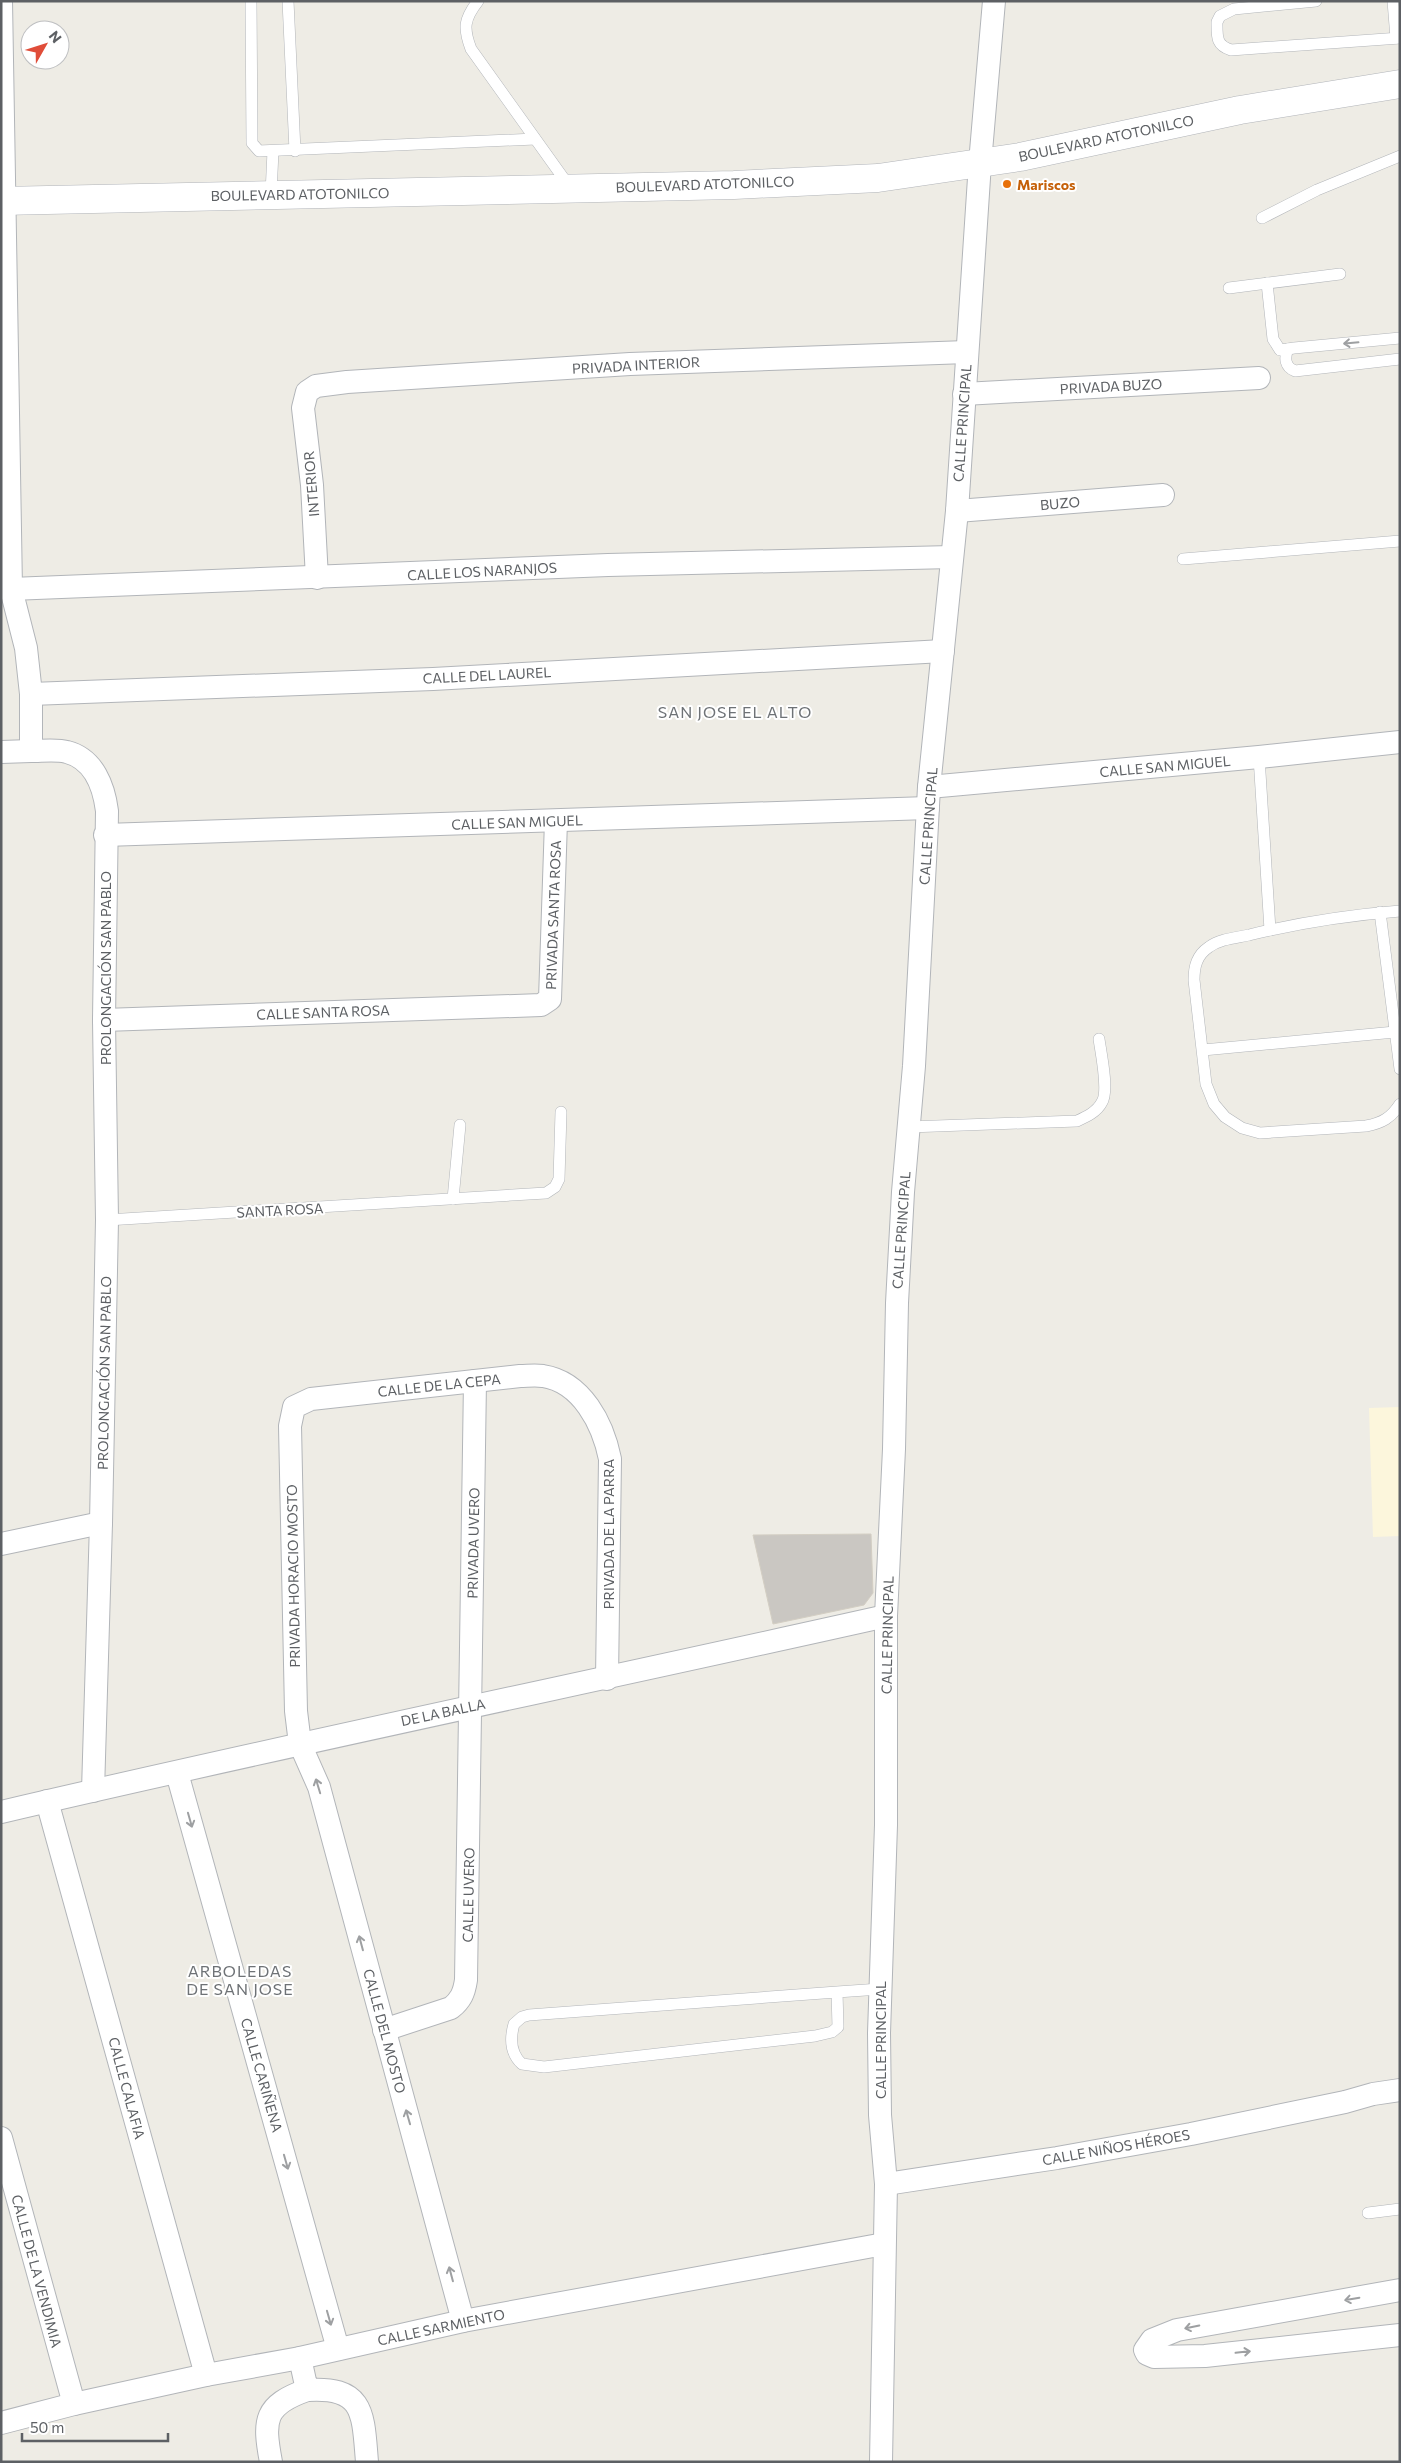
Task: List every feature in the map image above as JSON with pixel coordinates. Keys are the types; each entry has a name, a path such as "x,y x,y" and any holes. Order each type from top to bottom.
{"street":[{"path":"1,1 11,589 26,648 31,694 31,751"},
{"name":"CALLE PRINCIPAL","path":"881,2462 886,2184 880,2115 880,1989 886,1825 886,1616 894,1449 898,1284 929,798 957,511 980,163 994,1"},
{"name":"BOULEVARD ATOTONILCO","path":"3,200 734,185 878,178 1020,157 1240,110 1400,84"},
{"name":"PRIVADA INTERIOR","path":"306,392 316,386 347,382 630,364 967,352"},
{"name":"PRIVADA BUZO","path":"964,394 1259,378"},
{"name":"INTERIOR","path":"306,392 303,408 312,485 317,578"},
{"name":"BUZO","path":"957,511 1163,495"},
{"name":"CALLE LOS NARANJOS","path":"11,589 608,565 952,557"},
{"name":"CALLE DEL LAUREL","path":"31,694 404,680 942,651"},
{"name":"CALLE SAN MIGUEL","path":"106,835 556,821 929,798 1259,757 1400,742"},
{"name":"PROLONGACIÓN SAN PABLO","path":"1,752 67,752 83,760 97,774 105,792 108,811 106,835 104,1020 107,1220 93,1791"},
{"name":"PRIVADA SANTA ROSA","path":"541,1005 550,999 556,821"},
{"name":"CALLE SANTA ROSA","path":"104,1020 541,1005"},
{"name":"CALLE DE LA CEPA","path":"294,1408 311,1399 520,1376 544,1376 562,1383 581,1397"},
{"name":"PRIVADA UVERO","path":"471,1706 475,1381"},
{"name":"PRIVADA DE LA PARRA","path":"581,1397 598,1422 606,1440 610,1458 607,1679"},
{"name":"PRIVADA HORACIO MOSTO","path":"294,1408 290,1426 295,1682 300,1744"},
{"path":"1,1544 101,1523"},
{"name":"DE LA BALLA","path":"1,1812 471,1706 607,1679 886,1616"},
{"name":"CALLE UVERO","path":"384,2030 451,2008 464,1993 468,1958 471,1706"},
{"name":"CALLE DEL MOSTO","path":"300,1744 319,1787 463,2321"},
{"name":"CALLE CARIÑENA","path":"177,1772 338,2349"},
{"name":"CALLE CALAFIA","path":"47,1801 206,2375"},
{"name":"CALLE NIÑOS HÉROES","path":"886,2184 1057,2158 1191,2134 1345,2102 1373,2094 1400,2090"},
{"name":"CALLE NIÑOS HÉROES","path":"1345,2102 1400,2102"},
{"name":"CALLE DE LA VENDIMIA","path":"1,2138 74,2404"},
{"name":"CALLE SARMIENTO","path":"1,2423 74,2404 206,2375 300,2358 463,2321 884,2244"},
{"path":"1400,2290 1177,2330 1152,2340 1145,2350 1147,2354 1154,2358 1196,2356 1400,2335"},
{"path":"300,2358 307,2390"},
{"path":"271,2462 266,2433 270,2415 282,2402 307,2390 336,2390 345,2393 354,2401 363,2421 367,2462"}],"lane":[{"path":"251,1 252,143 259,151 295,151 535,139"},
{"path":"288,1 295,151"},
{"path":"478,1 468,16 464,33 470,49 570,188"},
{"path":"1316,1 1250,7 1226,12 1217,22 1217,40 1222,46 1232,50 1398,38 1393,1"},
{"path":"271,194 273,151"},
{"path":"1262,218 1317,190 1400,156"},
{"path":"1229,288 1340,274"},
{"path":"1267,283 1273,339 1280,350 1400,338"},
{"path":"1381,340 1383,361"},
{"path":"1288,349 1285,360 1288,366 1295,371 1400,359"},
{"path":"1183,559 1400,541"},
{"path":"1259,757 1270,930"},
{"path":"1400,911 1380,912 1270,930 1218,942 1207,948 1199,956 1194,966 1206,1084 1214,1104 1225,1117 1242,1128 1260,1133 1366,1126 1379,1124 1393,1115 1400,1104"},
{"path":"1380,912 1400,1068"},
{"path":"1202,1050 1395,1032"},
{"path":"909,1127 1077,1121 1090,1115 1103,1102 1104,1089 1099,1039"},
{"name":"SANTA ROSA","path":"107,1220 546,1193 555,1187 559,1179 560,1112"},
{"path":"453,1199 460,1125"},
{"path":"837,1992 838,2027 832,2032 815,2036 544,2067 522,2064 514,2054 512,2045 514,2024 522,2017 529,2015 837,1992 880,1989"},
{"path":"1368,2213 1400,2209"}],"shaded area":[{"path":"1400,1407 1400,1536 1373,1537 1369,1408"}],"building":[{"path":"871,1534 873,1593 864,1605 773,1624 753,1535"}],"place":[{"name":"Mariscos","path":"1007,184"}],"district":[{"name":"SAN JOSE EL ALTO","path":"735,711"},
{"name":"ARBOLEDAS DE SAN JOSE","path":"240,1979"}]}
